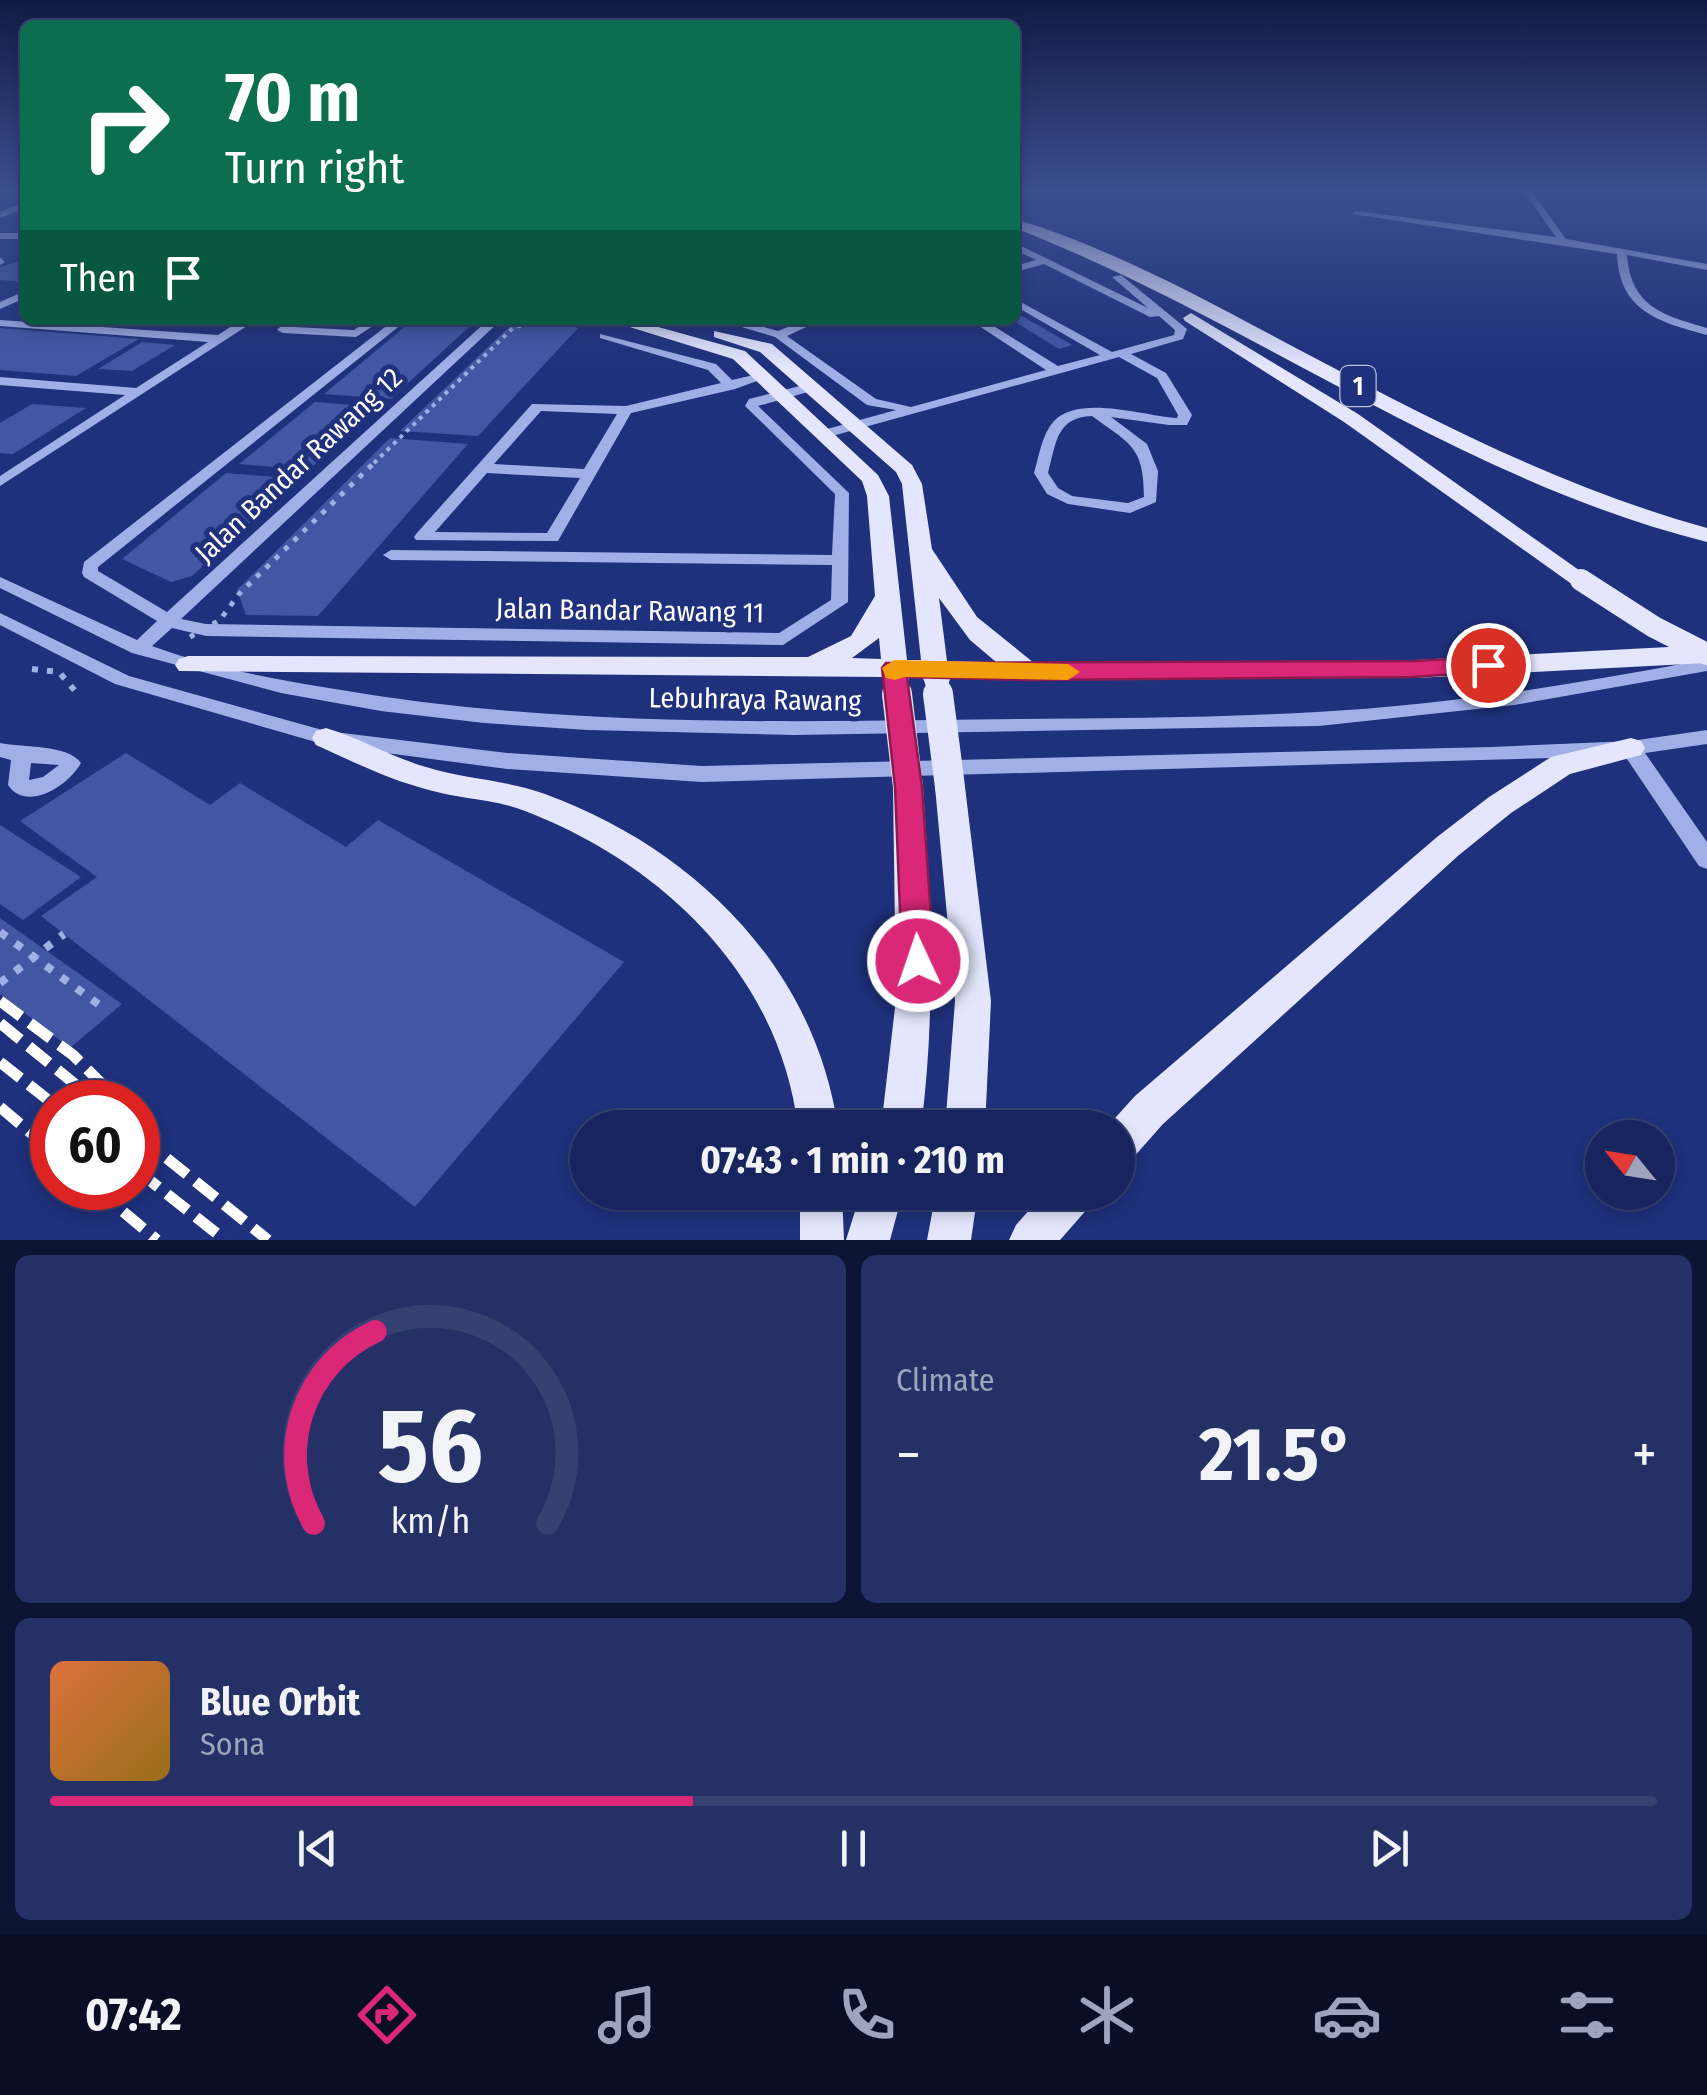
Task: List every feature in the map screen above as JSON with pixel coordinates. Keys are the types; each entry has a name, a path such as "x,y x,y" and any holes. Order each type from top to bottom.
{"main road":[{"name":"1","path":"1057,250 1184,313 1351,418 1581,580 1654,627 1707,654"},
{"name":"1","path":"1082,250 1117,264 1512,466 1614,508 1707,535"},
{"path":"633,325 739,355 860,465 878,496 884,592 908,787 918,961 914,1036 904,1110"},
{"path":"685,325 759,344 904,469 912,484 973,1001 966,1110"},
{"path":"919,542 967,625 990,647 1029,672"},
{"path":"811,666 863,641 876,627 884,592"},
{"path":"188,665 811,666 896,682 936,682 1029,672 1414,669 1707,654"},
{"path":"326,738 419,776 534,802 616,842 687,888 744,950 792,1028 817,1110"},
{"path":"1135,1126 1461,836 1561,765 1631,748"},
{"path":"822,1210 822,1240"},
{"path":"868,1240 877,1210"},
{"path":"949,1240 955,1210"},
{"path":"1031,1240 1058,1210"}],"street":[{"path":"1024,250 1182,329"},
{"path":"1602,250 1707,266"},
{"path":"1622,254 1621,274 1627,291 1640,304 1664,318 1707,332"},
{"path":"1020,268 1046,260"},
{"path":"1117,277 1182,329"},
{"path":"1020,305 1162,376 1185,415 1182,422 1095,412 1068,416 1058,424 1041,473 1052,491 1068,500 1130,508 1151,499 1152,471 1140,444 1095,412"},
{"path":"28,325 220,339"},
{"path":"0,482 242,325"},
{"path":"290,325 283,330 356,334 369,325"},
{"path":"171,622 90,573 90,565 395,325"},
{"name":"Jalan Bandar Rawang 12","path":"138,649 489,325"},
{"path":"743,325 779,335 872,402 920,408"},
{"path":"779,335 804,325"},
{"path":"984,325 1058,372"},
{"path":"824,434 1171,342 1179,338 1182,329"},
{"path":"604,336 712,367 731,386"},
{"path":"626,410 552,538 422,537 537,407 626,410 762,377"},
{"path":"0,381 139,392"},
{"path":"781,395 812,387"},
{"name":"Jalan Bandar Rawang 11","path":"171,622 206,630 271,634 782,639 838,602 842,492 751,406 781,395"},
{"path":"0,461 28,464"},
{"path":"482,468 589,474"},
{"path":"390,555 840,560"},
{"name":"Lebuhraya Rawang","path":"0,582 138,649 188,665 298,688 506,716 804,730 1320,718 1602,686 1707,664"},
{"path":"4,623 122,680 326,738 507,762 702,774 1631,748 1707,737"},
{"path":"1631,748 1707,860"}],"path":[{"path":"190,637 220,620 238,594 514,327 524,325"},
{"path":"32,669 59,672 76,692"},
{"path":"0,932 102,1008"},
{"path":"0,983 64,934"}],"building":[{"path":"20,261 20,282 0,280 0,267"},
{"path":"1020,315 1072,345 1059,349 1020,325"},
{"path":"407,325 471,325 391,399 324,394"},
{"path":"511,325 578,328 478,436 400,431"},
{"path":"0,328 139,339 76,376 0,370"},
{"path":"142,342 175,345 132,371 98,369"},
{"path":"315,402 379,407 309,470 239,464"},
{"path":"32,404 86,408 13,454 0,453 0,423"},
{"path":"390,438 468,444 318,616 246,615 237,590"},
{"path":"226,473 299,479 192,576 171,582 122,559"},
{"path":"126,753 210,805 240,783 346,847 378,820 624,962 415,1207 41,916 97,877 20,821"},
{"path":"0,825 81,877 23,920 0,904"},
{"path":"0,918 122,1004 70,1048 0,994"}],"railway":[{"path":"0,1001 73,1055 98,1080"},
{"path":"0,1023 70,1080"},
{"path":"0,1062 30,1086"},
{"path":"0,1107 30,1132"},
{"path":"160,1153 268,1240"},
{"path":"160,1188 225,1240"},
{"path":"121,1210 157,1240"}],"slow traffic":[{"path":"895,672 894,668 1068,672"}],"route":[{"path":"918,961 908,787 894,668 1029,672 1488,665"}]}
